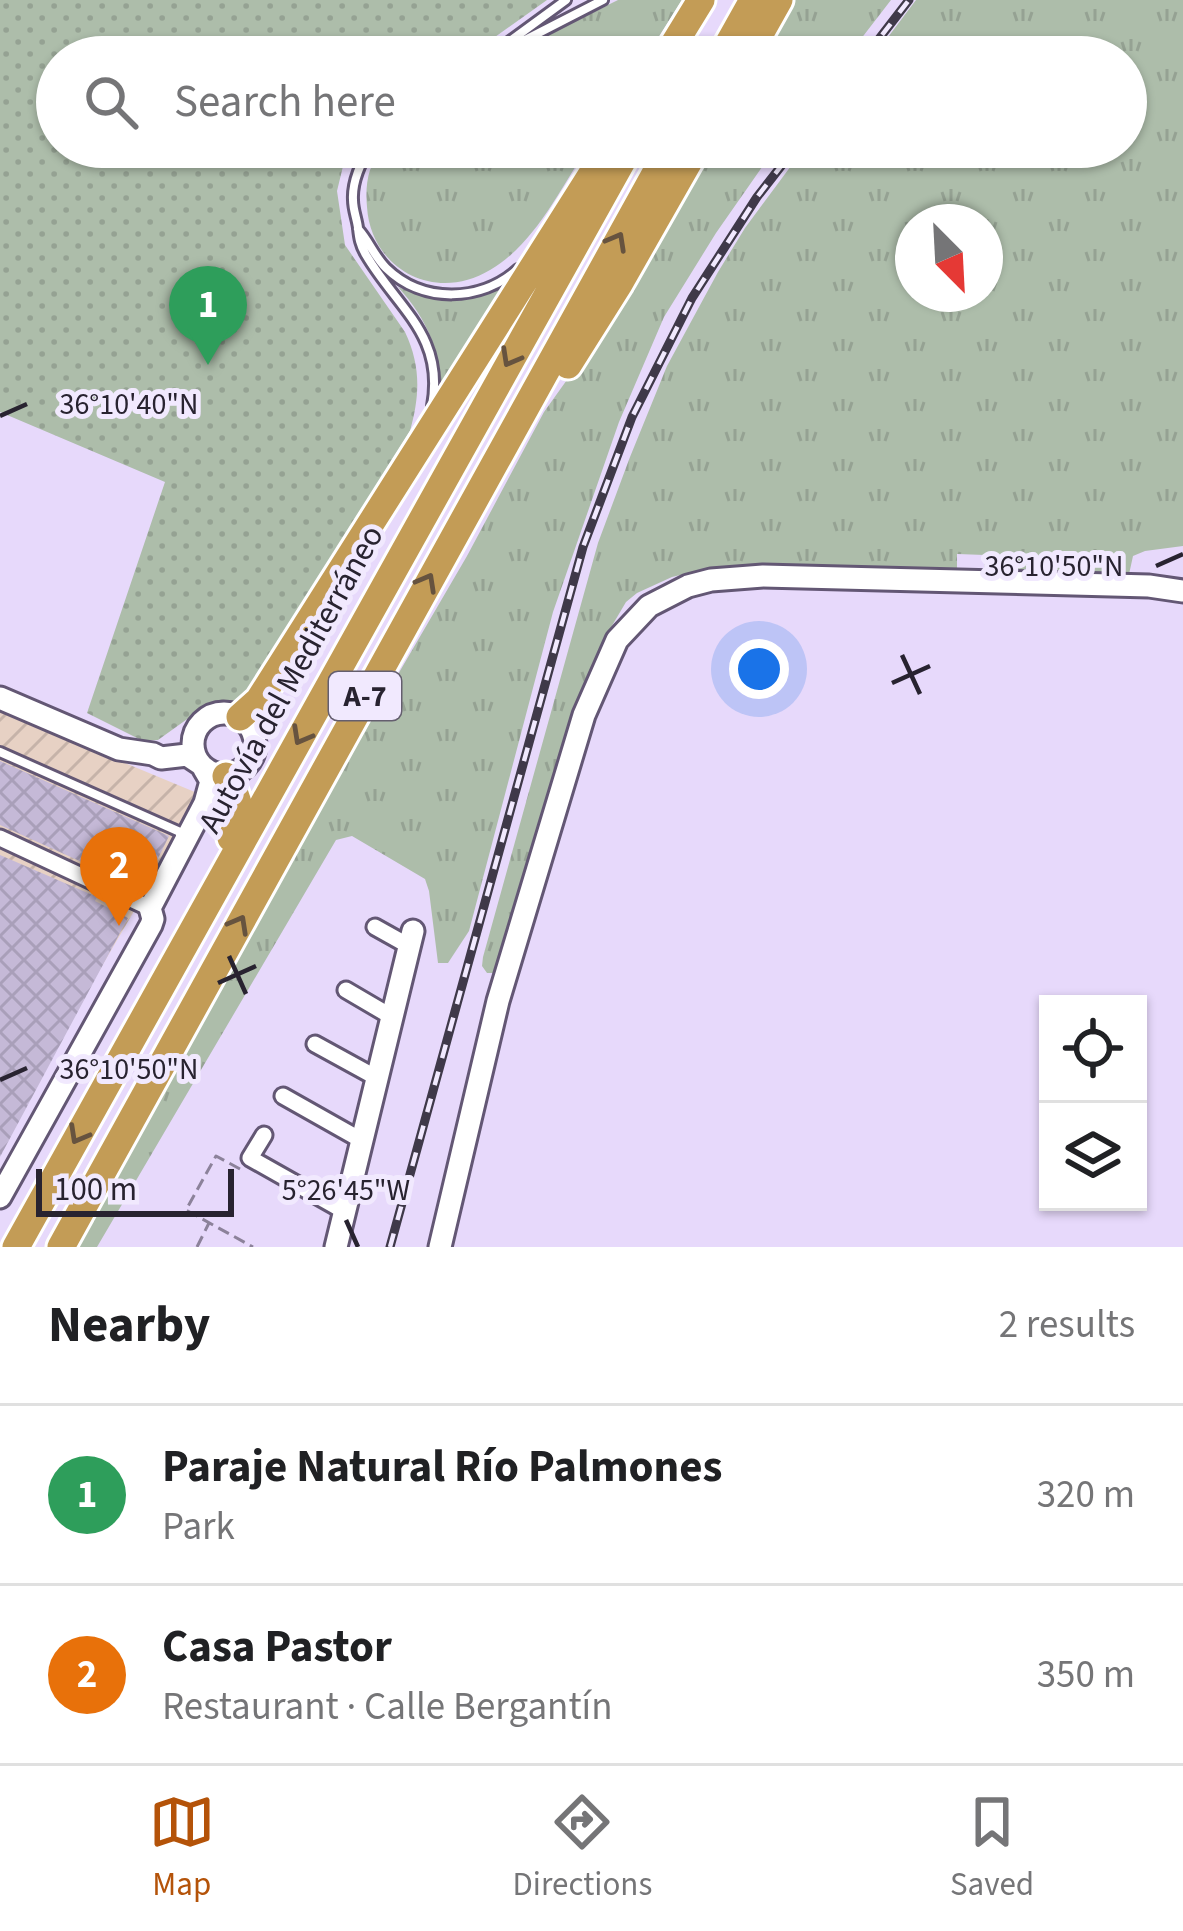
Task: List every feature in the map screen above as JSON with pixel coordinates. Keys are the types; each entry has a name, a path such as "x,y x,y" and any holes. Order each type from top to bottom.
{"highway":[{"path":"679,36 701,0"},
{"path":"697,36 718,0"},
{"path":"733,36 754,0"},
{"path":"759,36 779,0"},
{"path":"240,717 259,700 596,168"},
{"name":"Autovía del Mediterráneo","path":"16,1247 618,168"},
{"name":"A-7","path":"61,1247 658,168"},
{"path":"478,489 503,467 620,284 685,168"},
{"path":"197,923 194,905 238,827 240,810 238,798 210,769"}],"street":[{"path":"440,1247 498,1001 584,715 617,640 649,606 688,586 764,576 1148,586 1183,591"},
{"path":"0,698 119,749 161,758 187,755 210,769 246,767 256,746 253,732 240,717 223,713 153,754"},
{"path":"0,1197 147,933 153,919 150,908 206,803 210,769 193,742 202,722"},
{"path":"0,838 150,908"},
{"path":"337,1247 411,938 375,928"},
{"path":"346,991 392,1017"},
{"path":"314,1044 376,1078"},
{"path":"282,1097 362,1140"},
{"path":"264,1135 250,1158 344,1211"}],"lane":[{"path":"514,36 566,0"},
{"path":"532,36 603,0"},
{"path":"362,168 354,186 357,235 366,256 418,324 430,356 435,389 431,412 407,462"},
{"path":"358,229 381,263 400,279 432,293 476,292 510,276 527,260 583,188"},
{"path":"0,752 180,832 179,856"}],"path":[{"path":"236,1168 216,1156 186,1210 253,1247"},
{"path":"197,1247 209,1223"}],"shaded area":[{"path":"0,711 202,795 0,1140"}],"green space":[{"path":"0,0 547,0 496,36 36,36 36,168 343,168 337,191 345,245 410,345 417,393 410,431 253,683 238,699 190,717 158,740 143,741 87,713 165,482 0,412"},
{"path":"618,0 682,0 659,36 545,36"},
{"path":"795,0 891,0 863,36 772,36"},
{"path":"916,0 1183,0 1183,546 1133,556 1128,579 984,575 985,555 957,554 957,575 701,570 637,593 626,602 603,641 574,714 499,968 487,973 483,957 598,543 667,366 718,272 789,168 1147,168 1147,36 889,36"},
{"path":"372,168 575,168 545,214 506,259 469,279 449,283 410,274 380,248 371,229"},
{"path":"694,168 761,168 664,317 619,422 553,612 469,931 448,963 438,963 425,879 352,836 336,840 97,1247 77,1247 544,412 609,321"},
{"path":"509,284 441,400 432,339 398,287 454,300"}],"building":[{"path":"0,761 169,836 148,879 101,858 95,868 0,825"},
{"path":"0,855 97,897 95,901 128,918 0,1157"}],"railway":[{"path":"881,36 909,0"},
{"path":"390,1247 583,547 632,417 692,298 780,168"}],"place":[{"name":"Paraje Natural Río Palmones","path":"208,365"},
{"name":"Casa Pastor","path":"119,926"}]}
